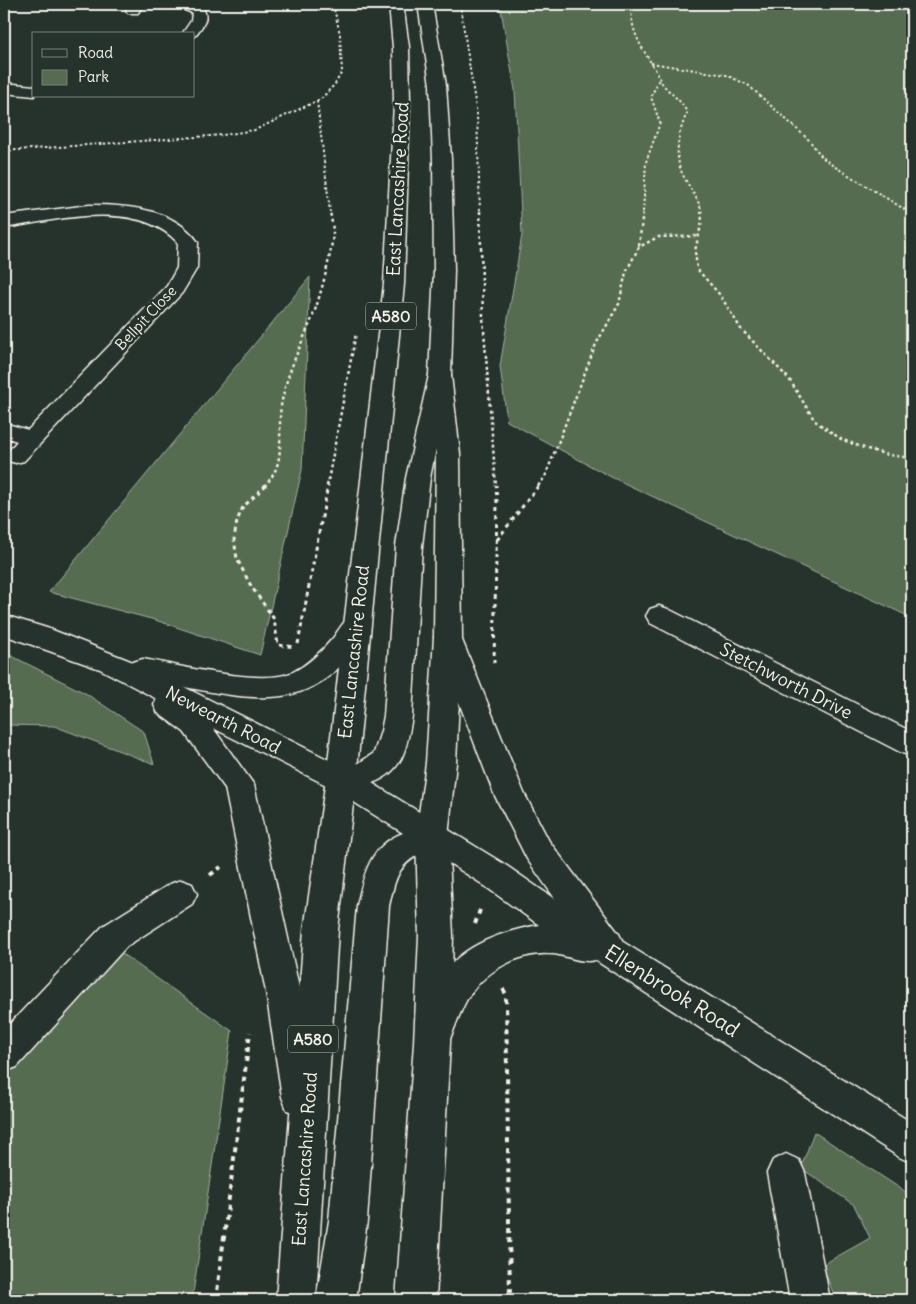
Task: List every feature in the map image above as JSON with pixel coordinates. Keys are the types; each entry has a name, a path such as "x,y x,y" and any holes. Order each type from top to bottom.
{"main road":[{"path":"183,4 196,8 200,13 198,21 190,32"},
{"name":"East Lancashire Road","path":"296,1300 321,930 341,778 394,284 402,104 401,47 396,4"},
{"name":"East Lancashire Road","path":"416,1300 432,1042 436,936 432,836 440,763 448,637 448,454 440,375 444,270 442,159 438,85 425,4"},
{"path":"4,88 32,91"},
{"name":"Bellpit Close","path":"4,222 51,214 100,210 142,216 173,226 188,242 187,268 175,289 16,456"},
{"path":"341,778 366,774 386,762 393,743 398,716 409,546 418,478 440,375"},
{"path":"4,430 32,438"},
{"name":"Stetchworth Drive","path":"659,616 912,745"},
{"name":"Newearth Road","path":"4,625 110,662 285,752 341,778 432,836"},
{"path":"110,662 223,684 280,687 299,680 326,664 343,647 356,627"},
{"path":"448,637 509,794 538,850 615,955"},
{"path":"110,662 194,724 239,785 283,992 306,1133"},
{"path":"336,1300 348,1221 373,906 382,870 402,847 432,836"},
{"name":"Ellenbrook Road","path":"432,836 493,874 530,901 912,1144"},
{"path":"4,1055 115,936 181,894"},
{"path":"432,1042 446,1001 464,975 486,958 516,945 542,939 570,941 615,955"},
{"path":"786,1173 810,1300"}],"path":[{"path":"4,150 223,135 255,130 317,101 335,84 342,72 340,34 333,4"},
{"path":"460,4 477,115 483,317 497,503 494,669"},
{"path":"631,4 631,26 638,45 651,63 659,79 685,107 687,113 679,129 679,160 681,172 700,205 702,227 695,250 695,263 700,273 716,289 741,329 790,379 808,412 818,424 841,439 859,447 886,455 912,458"},
{"path":"651,63 726,75 748,85 809,140 822,157 832,165 912,214"},
{"path":"496,540 545,477 596,344 619,304 626,272 639,247 646,186 646,162 660,123 651,97 659,79"},
{"path":"317,101 333,233 324,278 314,313 290,371 281,407 282,442 276,468 270,481 243,507 237,521 234,540 237,559 251,586 274,619 278,645 298,647 358,324"},
{"path":"639,247 658,237 700,236"},
{"path":"506,994 510,1300"},
{"path":"216,1300 251,1027"}],"green space":[{"path":"500,4 912,4 912,618 611,477 507,421 500,366 522,235 515,90"},
{"path":"310,277 302,470 260,655 155,620 49,592"},
{"path":"4,652 85,693 144,732 154,764 54,726 4,725"},
{"path":"118,951 232,1031 192,1300 4,1300 4,1078"},
{"path":"814,1132 912,1196 912,1300 836,1300 822,1265 870,1238 854,1205 801,1168"}]}
